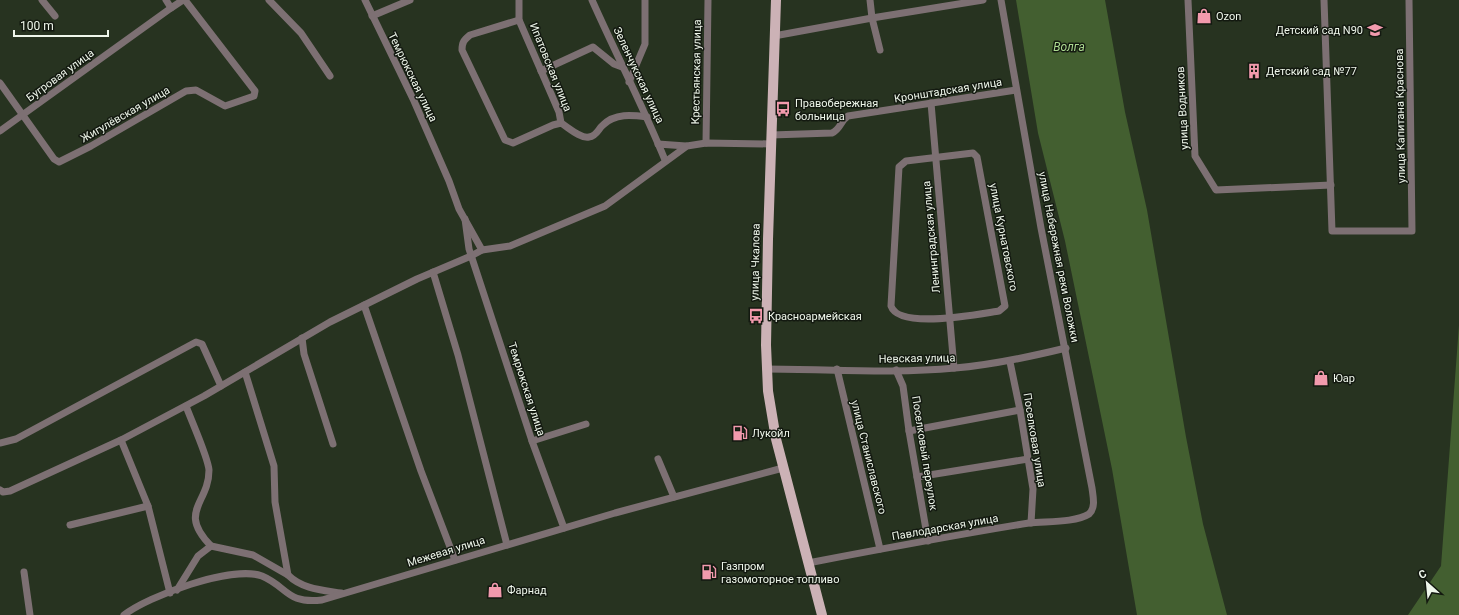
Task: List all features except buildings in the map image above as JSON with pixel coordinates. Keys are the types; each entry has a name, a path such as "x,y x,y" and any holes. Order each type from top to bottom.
{"main road":[{"name":"улица Чкалова","path":"776,0 768,246 766,369 772,420 783,468 822,615"}],"street":[{"path":"42,0 55,16"},
{"path":"166,0 171,8"},
{"name":"Бугровая улица","path":"0,131 184,0"},
{"name":"Жигулёвская улица","path":"23,115 54,159 62,162 186,91 196,90 225,106 256,94 184,0"},
{"path":"269,0 301,33 330,76"},
{"name":"Темрюкская улица","path":"365,0 414,101 464,219 482,250"},
{"path":"372,16 410,0"},
{"name":"Ипатовская улица","path":"519,0 519,20 558,112 561,123 553,125 513,143 508,142 503,138 462,50 462,45 464,40 470,35 519,20"},
{"name":"Зеленчукская улица","path":"592,0 629,82 647,117 665,160"},
{"path":"629,82 645,44 646,0"},
{"name":"Крестьянская улица","path":"706,143 708,0"},
{"path":"870,0 872,18 880,50"},
{"path":"774,36 983,0"},
{"name":"улица Набережная реки Воложки","path":"1000,0 1041,228 1066,348 1092,488 1094,505 1092,511 1086,516"},
{"name":"улица Водников","path":"1188,0 1195,156 1216,190 1331,185"},
{"path":"1324,0 1331,185"},
{"name":"улица Капитана Краснова","path":"1331,185 1332,231 1412,231 1409,0"},
{"path":"541,71 593,47 614,64 622,67"},
{"path":"0,83 23,115"},
{"name":"Кронштадская улица","path":"686,146 706,143 832,133 838,129 842,120 848,116 1016,90"},
{"name":"Ленинградская улица","path":"931,103 954,368"},
{"path":"561,123 584,137 589,137 594,135 607,121 616,117 629,114 647,117"},
{"path":"658,144 686,146"},
{"path":"0,490 3,492 10,491 121,440 186,406 302,338 364,305 433,272 482,250 510,246 605,206 665,160 686,146"},
{"name":"улица Курнатовского","path":"973,153 977,156 1006,303 1004,308 998,311 949,319 903,317 896,313 891,306 899,167 906,161 936,158 973,153"},
{"name":"Темрюкская улица","path":"464,219 471,256 532,440 564,528"},
{"path":"433,272 458,355 507,545"},
{"path":"364,305 421,471 455,560"},
{"path":"302,338 304,354 333,444"},
{"path":"0,443 16,439 196,342 202,344 221,386"},
{"name":"Невская улица","path":"766,369 896,370 954,368 1010,362 1066,348"},
{"name":"Поселковая улица","path":"1010,362 1020,410 1033,489 1030,523"},
{"name":"улица Станиславского","path":"837,369 880,549"},
{"name":"Поселковый переулок","path":"896,370 903,386 909,431 928,541"},
{"path":"245,372 274,466 275,502 288,575"},
{"path":"186,406 209,468 206,484 197,505 195,521 202,536 211,546 253,555 307,587 344,593"},
{"path":"909,431 1020,410"},
{"path":"532,440 586,424"},
{"path":"121,440 148,506 170,593"},
{"path":"917,478 1028,458"},
{"path":"658,459 674,497"},
{"name":"Межевая улица","path":"124,615 143,604 197,581 226,575 250,574 261,576 297,599 309,601 322,600 564,528 783,468"},
{"path":"70,525 148,506"},
{"name":"Павлодарская улица","path":"808,562 1030,523 1074,519 1086,516"},
{"path":"177,590 198,556 211,546"},
{"path":"24,572 30,615"}],"water":[{"name":"Волга","path":"1016,0 1105,0 1125,112 1147,210 1186,437 1203,524 1227,615 1137,615 1112,469 1065,241 1038,133"},
{"path":"1459,325 1459,615 1408,615 1441,566"}],"place":[{"name":"Ozon","path":"1204,16"},
{"name":"Детский сад N90","path":"1375,30"},
{"name":"Детский сад №77","path":"1254,71"},
{"name":"Правобережная больница","path":"783,109"},
{"name":"Красноармейская","path":"756,316"},
{"name":"Юар","path":"1321,378"},
{"name":"Лукойл","path":"740,433"},
{"name":"Газпром газомоторное топливо","path":"709,572"},
{"name":"Фарнад","path":"495,590"}]}
